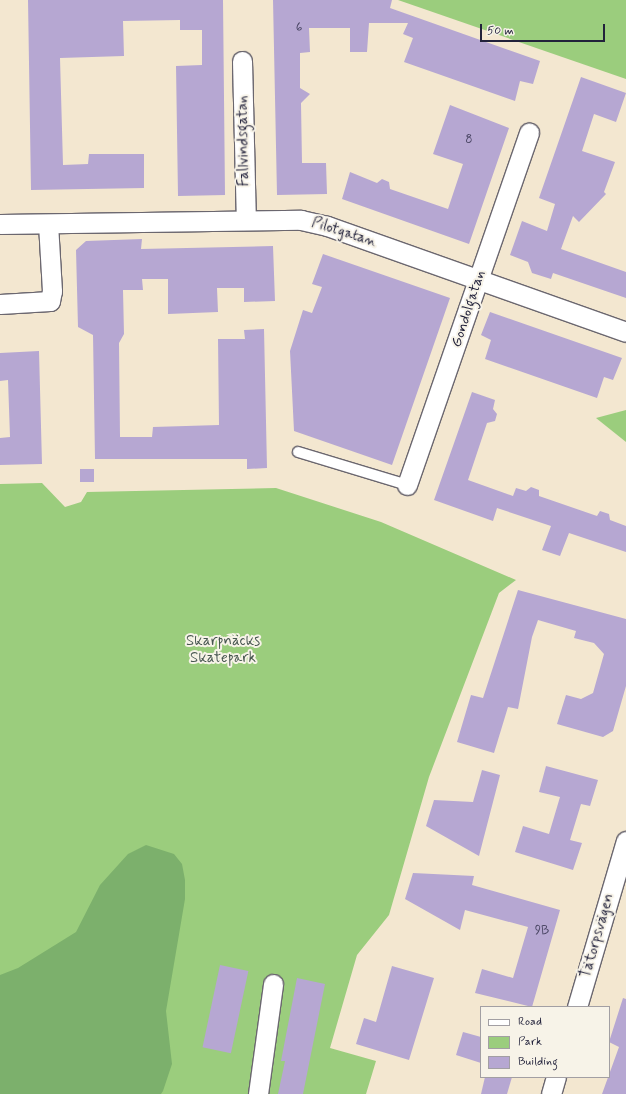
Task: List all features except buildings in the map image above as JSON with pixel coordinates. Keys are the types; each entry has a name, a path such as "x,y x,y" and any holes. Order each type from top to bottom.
{"street":[{"name":"Fallvindsgatan","path":"242,61 246,220"},
{"name":"Gondolgatan","path":"408,485 529,133"},
{"name":"Pilotgatan","path":"0,224 301,220 327,226 626,332"},
{"path":"0,304 50,301 52,291 48,224"},
{"name":"Tätorpsvägen","path":"577,1006 626,841"},
{"path":"258,1094 273,984"},
{"path":"551,1094 556,1078"}],"lane":[{"path":"298,452 408,485"}],"green space":[{"path":"398,0 626,0 626,79 568,59"},
{"path":"626,410 626,442 596,418"},
{"name":"Skarpnäcks Skatepark","path":"42,483 65,507 81,502 87,492 276,488 381,522 516,580 499,593 429,777 389,915 357,955 330,1048 376,1061 366,1094 0,1094 0,484"},
{"path":"146,845 174,854 182,864 185,880 185,899 166,1011 172,1064 163,1091 161,1094 0,1094 0,975 18,968 76,932 100,885 128,854"}]}
